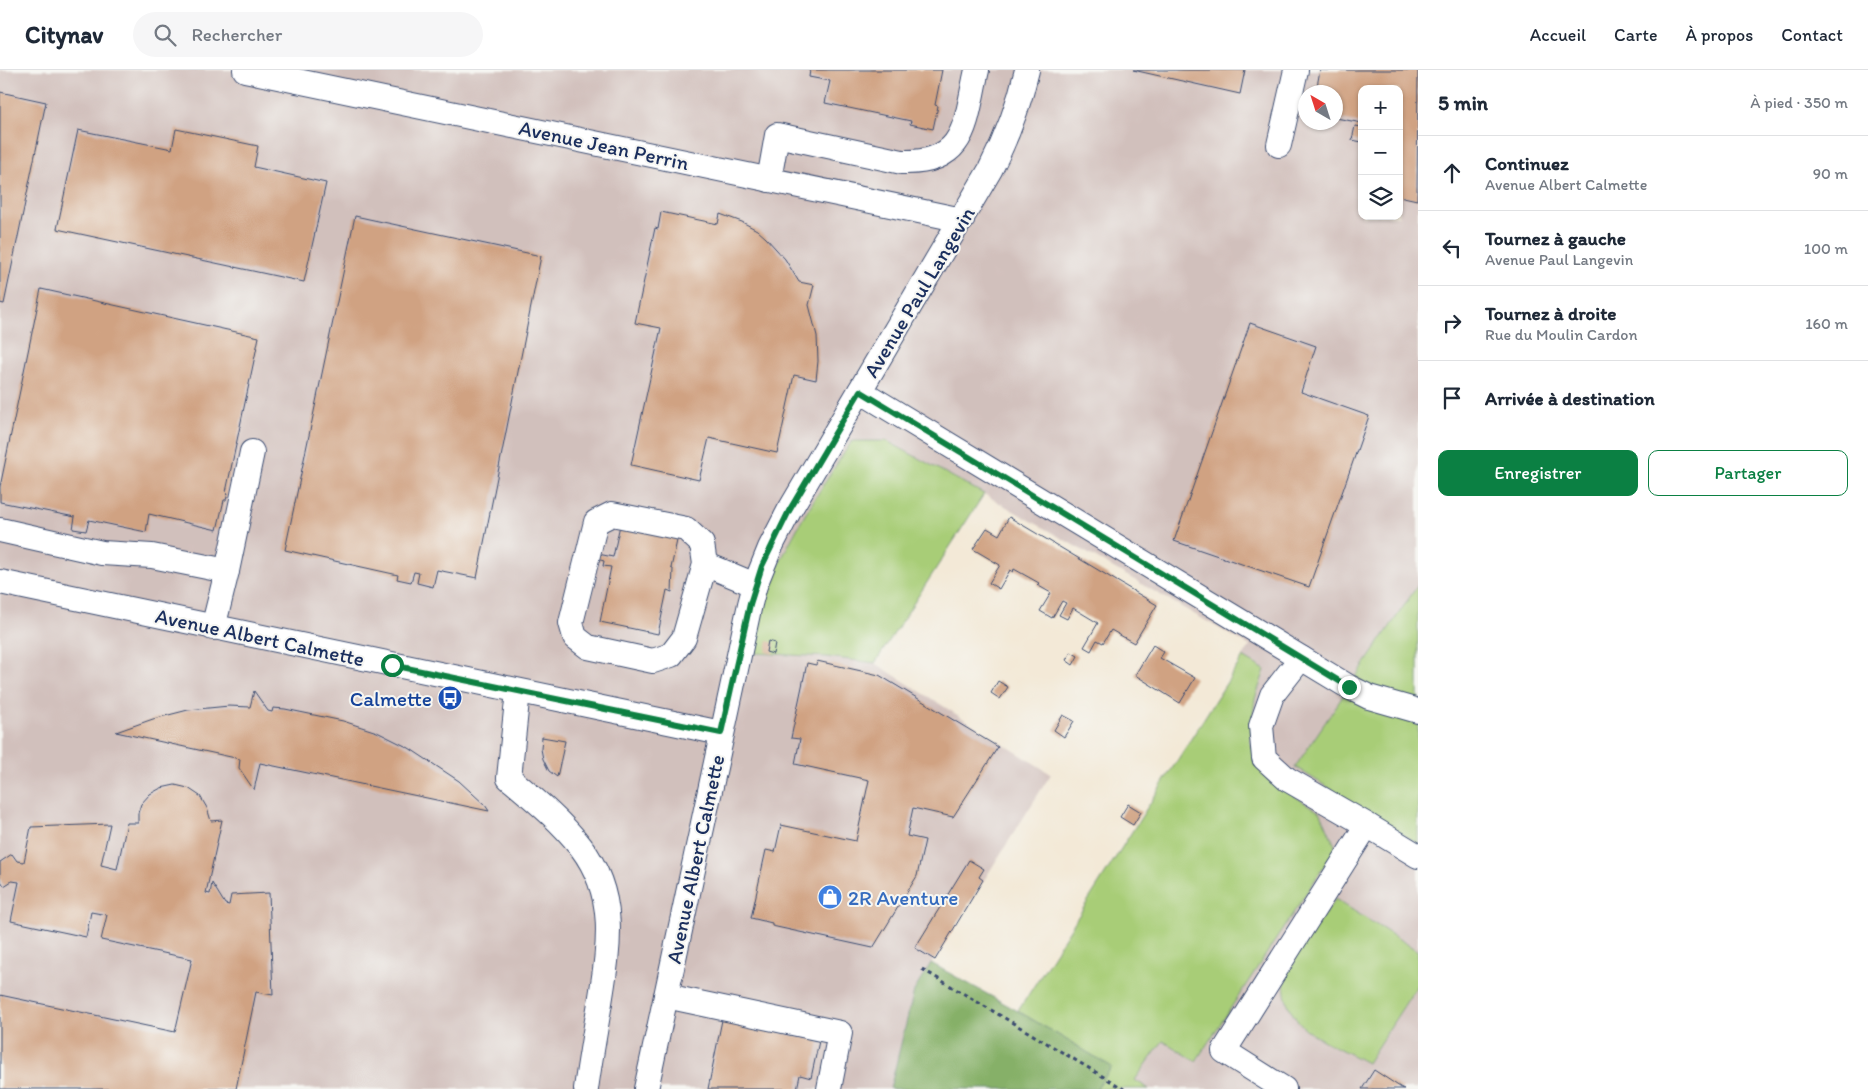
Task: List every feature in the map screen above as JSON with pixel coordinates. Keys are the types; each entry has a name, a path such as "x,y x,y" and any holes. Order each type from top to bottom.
{"street":[{"name":"Avenue Jean Perrin","path":"245,70 962,220"},
{"path":"769,180 777,135 902,162 918,163 935,160 955,145 963,131 977,70"},
{"name":"Avenue Paul Langevin","path":"721,733 755,586 770,548 789,511 962,220 1000,150 1017,107 1027,70"},
{"path":"1279,145 1296,70"},
{"path":"860,391 1360,693 1418,712"},
{"path":"213,628 252,452"},
{"path":"612,514 686,529 702,544 705,564 684,638 671,655 653,661 588,647 575,637 571,623 596,522 612,514"},
{"path":"0,530 102,553 152,556 227,571"},
{"path":"705,564 755,586"},
{"name":"Avenue Albert Calmette","path":"0,582 721,733 646,1089"},
{"path":"1301,658 1272,695 1261,726 1264,758 1287,779 1418,856"},
{"path":"518,691 509,778 558,822 580,846 598,876 608,914 607,958 586,1089"},
{"path":"1284,1089 1224,1051 1367,825"},
{"path":"666,996 840,1033 829,1089"}],"path":[{"path":"922,969 1124,1089"}],"shaded area":[{"path":"0,70 1418,70 1418,585 1353,681 1418,844 1418,1089 1149,1089 1018,1011 1250,646 984,494 887,441 852,442 817,493 780,562 765,606 753,652 827,657 875,663 1051,774 914,991 890,1089 0,1089"}],"green space":[{"path":"852,441 887,441 984,494 875,663 827,657 753,653 768,594 781,560 805,514"},
{"path":"1418,585 1418,844 1295,767"},
{"path":"1243,657 1265,670 1255,699 1250,742 1260,767 1282,788 1321,813 1336,848 1196,1061 1163,1041 1135,1080 1149,1089 1096,1089 1112,1067 1018,1011"},
{"path":"1335,899 1418,951 1418,984 1367,1063 1307,1030 1293,1014 1285,995 1285,980 1288,972"},
{"path":"931,963 1018,1011 1112,1067 1096,1089 890,1089 914,991"}],"building":[{"path":"810,70 942,70 935,105 938,106 933,129 910,124 911,121 825,103 830,81 809,77"},
{"path":"1133,70 1245,70 1240,94"},
{"path":"1320,70 1418,70 1417,200 1403,197 1403,85 1358,85 1358,122 1343,119 1343,85 1317,85"},
{"path":"0,92 46,102 4,304 0,303"},
{"path":"1355,126 1358,126 1358,141 1352,140"},
{"path":"176,129 258,146 254,167 326,183 304,282 57,229 78,130 172,149"},
{"path":"661,212 718,224 720,214 742,222 757,230 766,238 785,259 799,282 814,285 809,305 817,336 818,361 816,380 794,375 777,453 709,438 699,480 631,465 661,328 635,323 655,228 658,229"},
{"path":"355,216 541,256 477,578 437,570 433,587 417,583 419,573 414,572 411,582 397,579 398,575 285,550"},
{"path":"41,289 259,337 226,492 228,493 226,500 224,500 217,530 149,514 146,532 89,520 86,531 73,529 75,517 0,502 0,487"},
{"path":"1250,323 1316,346 1301,392 1369,416 1309,587 1174,541"},
{"path":"1009,517 1157,605 1134,643 1111,630 1103,643 1097,640 1091,651 1084,647 1098,623 1073,608 1067,619 1059,615 1066,603 1062,601 1052,618 1040,611 1051,593 1037,585 1039,583 1014,569 1013,572 1010,570 999,589 989,583 1000,565 973,549 987,528 999,535"},
{"path":"620,525 678,536 671,568 673,569 672,592 667,590 658,634 600,622 611,567 603,566 604,561 597,559 598,554 613,557"},
{"path":"768,641 775,643 773,654 766,652"},
{"path":"1153,645 1164,652 1160,658 1195,678 1180,703 1135,675"},
{"path":"1071,652 1078,656 1073,665 1066,660"},
{"path":"817,661 879,675 998,747 953,817 913,808 907,836 925,840 917,876 873,948 772,926 772,923 751,918 766,850 775,852 781,825 856,841 869,780 795,764 800,739 791,738 807,663 816,665"},
{"path":"998,681 1008,687 1000,699 991,693"},
{"path":"254,691 268,711 272,712 273,708 285,709 343,721 377,732 409,748 459,781 489,811 260,763 254,790 239,768 240,759 116,732 153,719 188,710 229,706 250,707"},
{"path":"1063,715 1074,721 1064,737 1054,730"},
{"path":"542,737 565,741 557,777 549,771 543,759 541,749"},
{"path":"175,785 188,788 200,796 207,808 211,821 222,820 206,893 210,894 212,883 225,904 229,905 231,895 269,893 273,995 256,992 236,1089 0,1089 0,995 175,1032 192,959 101,940 107,915 91,912 86,937 11,921 19,882 12,881 4,886 0,879 0,862 12,854 17,861 24,862 31,827 110,824 101,865 117,869 127,823 138,823 138,813 141,804 150,794 161,788"},
{"path":"1128,804 1141,812 1133,825 1120,817"},
{"path":"969,860 984,869 979,877 983,880 935,960 915,948"},
{"path":"722,1020 819,1041 811,1078 800,1075 797,1089 708,1089"},
{"path":"1374,1070 1400,1087 1404,1089 1362,1089"}],"place":[{"name":"Calmette","path":"450,698"},
{"name":"2R Aventure","path":"830,897"}],"route":[{"path":"392,665 721,733 750,604 762,566 789,511 860,391 1349,687"}]}
